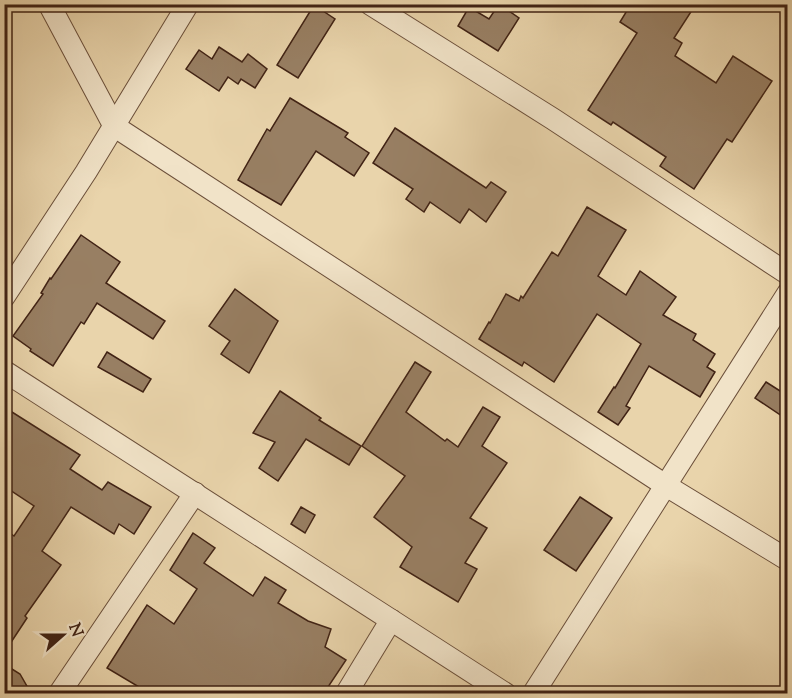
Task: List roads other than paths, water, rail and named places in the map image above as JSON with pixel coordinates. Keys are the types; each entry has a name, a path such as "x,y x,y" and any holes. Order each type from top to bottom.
{"street":[{"path":"49,4 114,126 665,485 788,560"},
{"path":"4,297 114,126 188,4"},
{"path":"370,4 553,119 788,274"},
{"path":"533,693 788,292"},
{"path":"4,371 506,693"},
{"path":"59,693 195,492"},
{"path":"346,693 391,620"}]}
